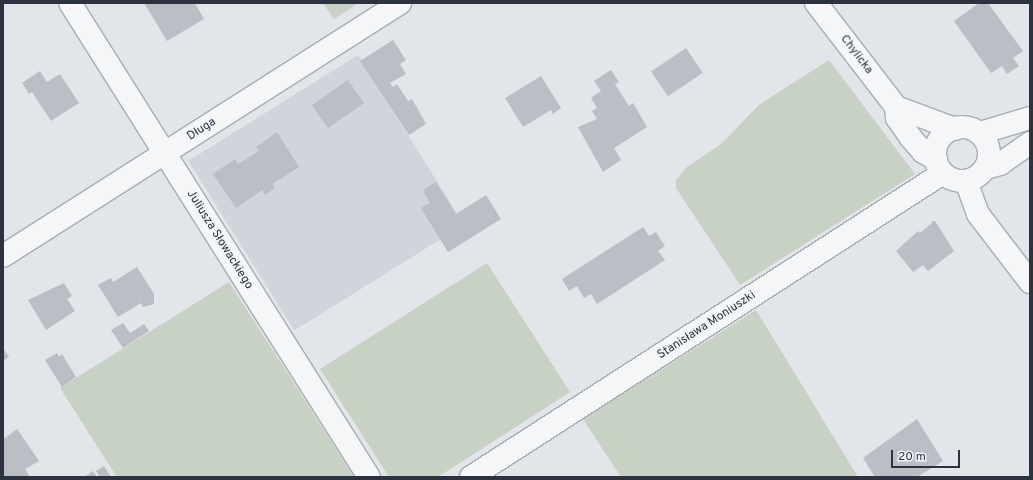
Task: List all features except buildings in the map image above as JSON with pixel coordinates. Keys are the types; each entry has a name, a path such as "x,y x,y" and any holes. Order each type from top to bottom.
{"street":[{"name":"Juliusza Słowackiego","path":"70,3 369,477"},
{"name":"Długa","path":"3,256 400,3"},
{"name":"Chylicka","path":"816,3 896,107 897,118 911,138 923,152 939,166"},
{"path":"896,107 955,129"},
{"path":"980,133 1030,118"},
{"path":"986,168 989,153 988,146 980,133 968,128 955,129 942,136 938,143 939,166 950,178 966,181 974,179 986,168 1000,164 1030,143"},
{"name":"Stanisława Moniuszki","path":"470,477 939,166"},
{"path":"966,181 978,214 1030,282"}],"shaded area":[{"path":"358,55 464,225 294,331 188,161"}],"green space":[{"path":"323,3 359,3 334,19"},
{"path":"829,60 915,174 740,285 676,188 676,180 687,167 721,144 760,104"},
{"path":"487,263 570,392 438,477 389,477 320,369"},
{"path":"229,282 354,477 117,477 60,388"},
{"path":"756,310 858,477 621,477 583,419"}]}
